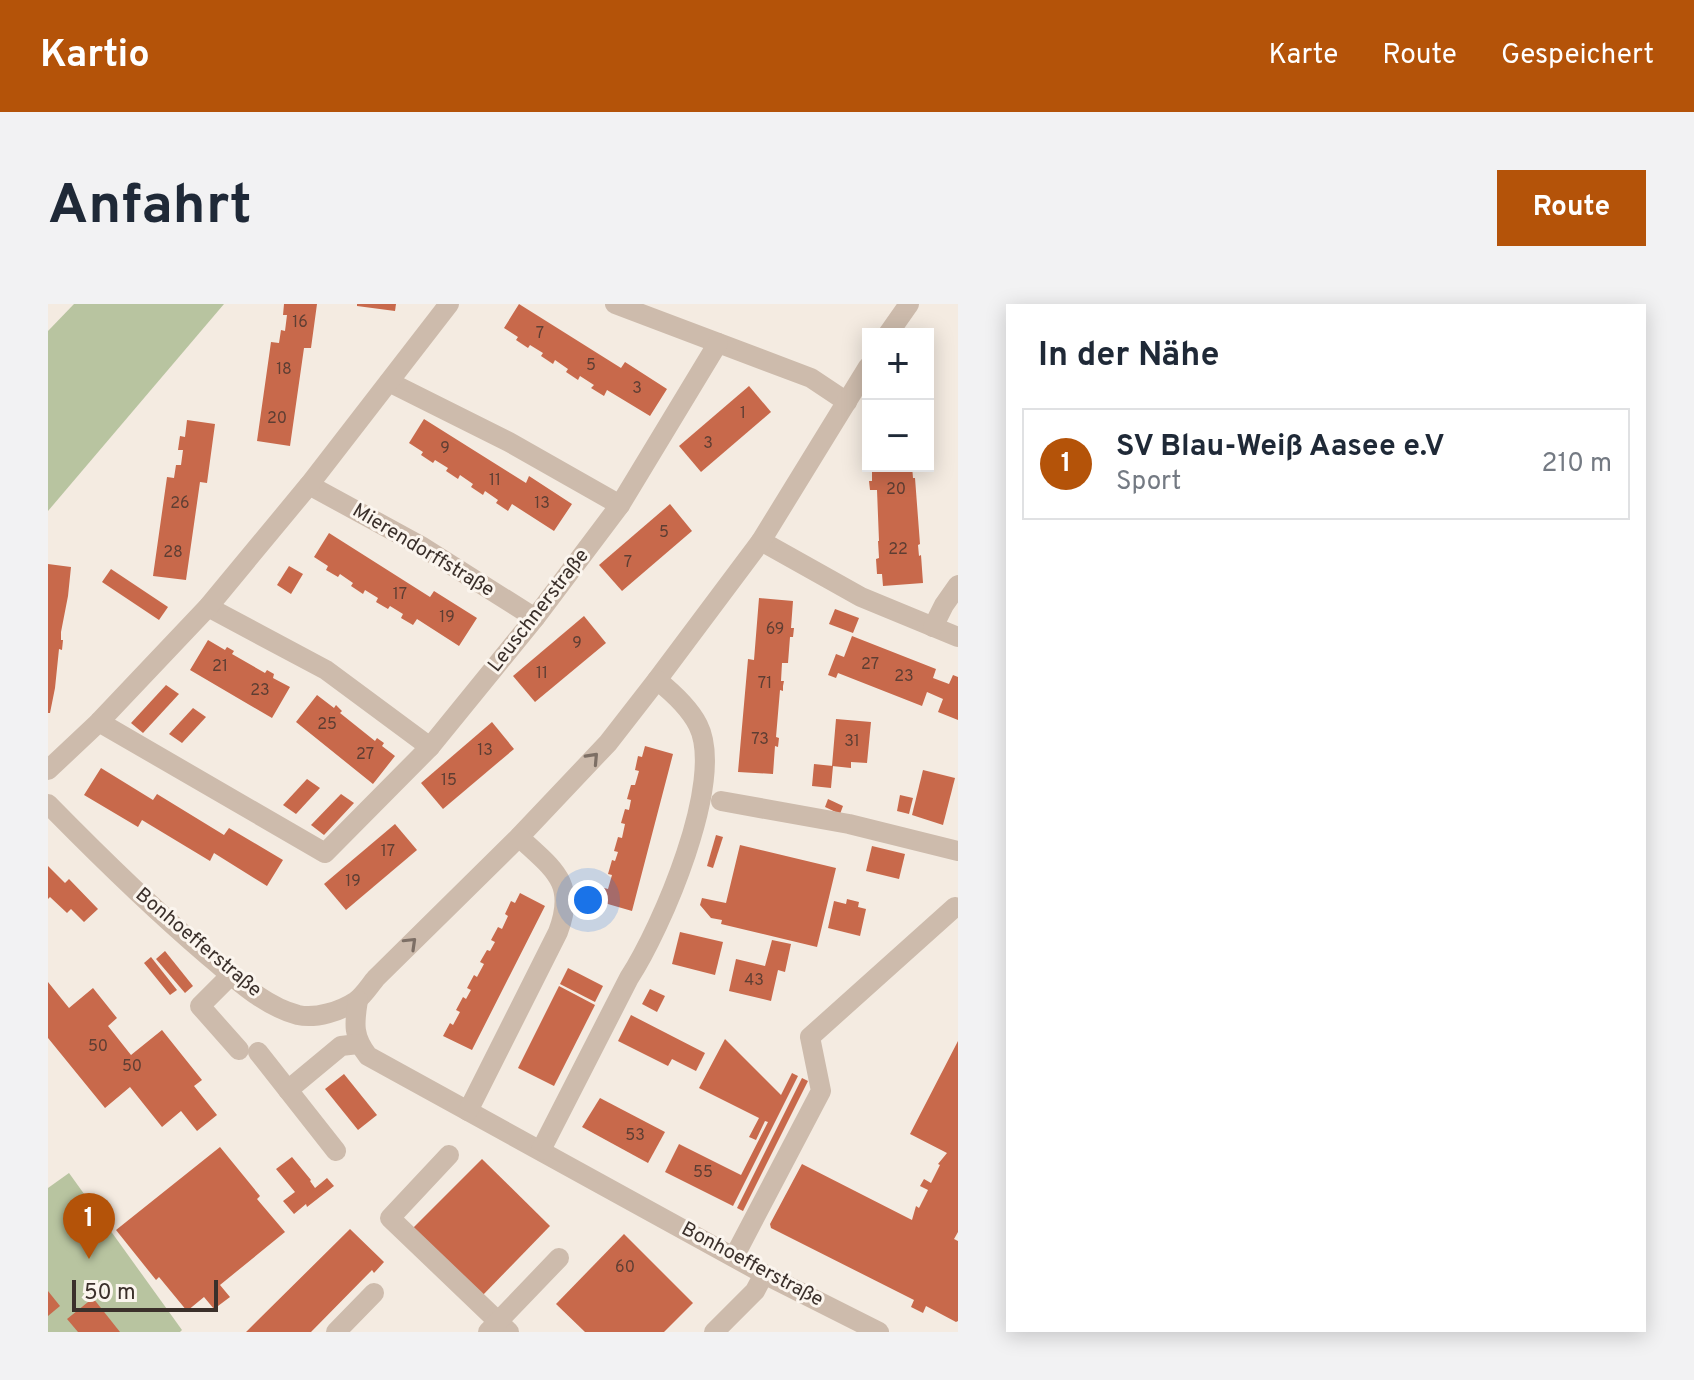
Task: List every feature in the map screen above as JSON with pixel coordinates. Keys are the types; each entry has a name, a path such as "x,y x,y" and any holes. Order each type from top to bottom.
{"street":[{"path":"48,770 99,722 208,607 309,485 449,304"},
{"path":"615,304 811,378 847,402"},
{"path":"892,328 909,304"},
{"name":"Leuschnerstraße","path":"99,722 325,853 430,747 535,618 620,505 718,343"},
{"path":"288,1090 341,1046 358,1044 355,1019 358,1000 376,978 519,837 608,743 761,541 862,377"},
{"path":"389,382 509,442 620,505"},
{"name":"Mierendorffstraße","path":"309,485 421,546 535,618"},
{"path":"761,541 861,597 958,637"},
{"path":"933,627 958,585"},
{"path":"208,607 326,670 430,747"},
{"path":"541,1150 629,978 644,955 681,871 696,822 705,758 703,739 698,725 673,693 657,680"},
{"path":"721,801 849,824 958,851"},
{"name":"Bonhoefferstraße","path":"48,804 169,923 271,1004 300,1015 316,1016 358,1000"},
{"path":"468,1111 564,915 566,904 560,880 519,837"},
{"path":"734,1257 821,1091 810,1037 955,907"},
{"path":"231,975 200,1006 288,1090 336,1151"},
{"name":"Bonhoefferstraße","path":"358,1044 368,1056 764,1274 879,1332"},
{"path":"449,1155 390,1218 498,1328 559,1258"},
{"path":"714,1332 755,1291 764,1274"},
{"path":"336,1332 374,1293"}],"green space":[{"path":"74,304 224,304 48,511 48,331"},
{"path":"69,1173 182,1330 180,1332 48,1332 48,1188"}],"building":[{"path":"284,304 317,304 311,348 304,348 290,446 257,441 271,342 279,343 281,330 285,331 287,315 283,315"},
{"path":"357,304 396,304 395,311"},
{"path":"519,304 621,368 625,362 667,389 650,416 607,390 604,396 580,376 578,380 566,372 568,369 555,360 553,364 541,356 543,353 516,340 518,337 504,328"},
{"path":"749,386 771,412 701,472 679,446"},
{"path":"424,419 526,483 529,476 572,504 554,531 512,504 508,511 485,491 483,495 460,475 458,479 446,471 448,468 421,455 423,452 409,443"},
{"path":"187,420 215,424 207,483 200,482 186,580 153,576 167,477 174,478 176,465 181,465 183,450 178,450 180,436 185,437"},
{"path":"872,472 912,472 923,583 883,586 882,574 877,574 877,490 870,490 869,481 872,481"},
{"path":"670,504 692,531 622,591 599,565"},
{"path":"329,533 430,597 434,591 477,618 459,646 417,619 413,625 401,618 403,614 376,602 378,598 365,590 363,594 340,574 338,577 326,570 328,566 314,557"},
{"path":"48,564 71,567 61,632 62,650 59,649 50,713 48,713"},
{"path":"289,566 303,574 291,594 277,585"},
{"path":"111,569 168,607 159,620 102,582"},
{"path":"759,598 793,601 793,637 790,637 788,663 782,663 781,681 784,681 783,691 780,690 776,737 779,738 778,747 775,746 773,774 738,772 748,659 754,660"},
{"path":"835,609 859,618 853,633 829,624"},
{"path":"584,616 606,643 535,702 513,676"},
{"path":"852,636 936,669 933,678 949,684 953,675 958,677 958,720 938,712 943,699 927,692 922,706 838,673 836,678 828,675 836,654 844,657"},
{"path":"208,640 225,650 227,647 234,651 232,654 265,673 267,670 274,674 273,678 290,687 272,718 190,670"},
{"path":"166,685 179,694 143,733 131,723"},
{"path":"317,695 334,708 336,705 342,711 340,713 375,741 377,738 384,743 382,746 395,756 373,784 296,722"},
{"path":"193,708 206,717 182,743 169,734"},
{"path":"836,719 871,722 867,763 851,762 851,768 832,766"},
{"path":"492,722 514,749 443,809 421,783"},
{"path":"645,746 673,754 632,911 601,902 604,888 608,889 612,875 608,874 618,852 614,851 618,837 622,838 625,824 621,823 625,809 629,810 631,800 627,799 631,785 635,785 639,771 635,770 638,756 642,757"},
{"path":"814,764 833,766 831,788 812,786"},
{"path":"101,768 153,800 157,794 224,835 229,828 283,860 267,886 214,853 210,861 142,820 138,827 84,795"},
{"path":"923,770 955,778 943,825 912,815"},
{"path":"307,779 320,788 296,814 283,805"},
{"path":"341,794 354,803 324,835 311,825"},
{"path":"900,795 913,798 909,814 897,811"},
{"path":"828,799 843,806 840,814 825,807"},
{"path":"395,824 417,850 346,910 324,884"},
{"path":"716,835 723,837 713,868 707,866"},
{"path":"740,845 836,868 817,947 721,924 722,920 711,918 700,905 702,898 726,903"},
{"path":"872,846 905,854 899,879 866,871"},
{"path":"48,866 65,883 69,879 98,909 84,922 71,909 67,913 50,897 48,899"},
{"path":"520,893 545,906 472,1050 443,1036 460,1012 456,1010 471,990 467,988 484,964 480,962 495,942 491,940 498,927 502,929 511,901 515,903"},
{"path":"847,899 859,902 858,907 866,909 860,936 828,928 834,901 846,904"},
{"path":"680,932 723,942 715,975 672,964"},
{"path":"772,940 791,944 785,972 778,970 771,1001 729,991 736,959 765,966"},
{"path":"165,951 193,986 185,993 156,959"},
{"path":"151,957 177,990 170,995 144,963"},
{"path":"568,968 603,986 595,1002 560,984"},
{"path":"48,982 69,1008 93,988 117,1018 108,1026 131,1055 162,1030 202,1080 194,1086 217,1115 197,1131 181,1111 162,1127 130,1087 105,1108 48,1038"},
{"path":"559,986 595,1005 554,1086 518,1068"},
{"path":"650,989 665,996 657,1012 642,1004"},
{"path":"631,1015 705,1053 696,1071 672,1059 668,1066 618,1041"},
{"path":"725,1039 781,1095 792,1073 798,1076 733,1206 665,1172 679,1144 741,1175 768,1122 765,1121 756,1140 749,1137 759,1118 699,1088"},
{"path":"958,1041 958,1232 954,1239 958,1241 956,1322 926,1306 923,1313 911,1307 914,1300 771,1228 770,1224 802,1164 912,1220 916,1206 919,1208 928,1190 920,1186 924,1179 931,1183 938,1164 947,1153 910,1134"},
{"path":"344,1074 377,1115 358,1130 325,1089"},
{"path":"802,1078 808,1081 743,1211 737,1208"},
{"path":"600,1098 665,1132 648,1163 582,1127"},
{"path":"220,1147 285,1232 220,1285 230,1297 214,1309 204,1297 187,1311 159,1277 156,1280 116,1230"},
{"path":"292,1157 315,1188 327,1178 334,1186 294,1214 283,1201 295,1192 276,1169"},
{"path":"482,1159 550,1226 481,1297 412,1229"},
{"path":"350,1229 384,1262 374,1273 372,1270 311,1332 246,1332"},
{"path":"624,1234 693,1303 664,1332 585,1332 556,1304"},
{"path":"48,1291 60,1306 48,1316"},
{"path":"93,1298 120,1332 78,1332 67,1319"}],"place":[{"name":"SV Blau-Weiß Aasee e.V","path":"89,1259"}]}
